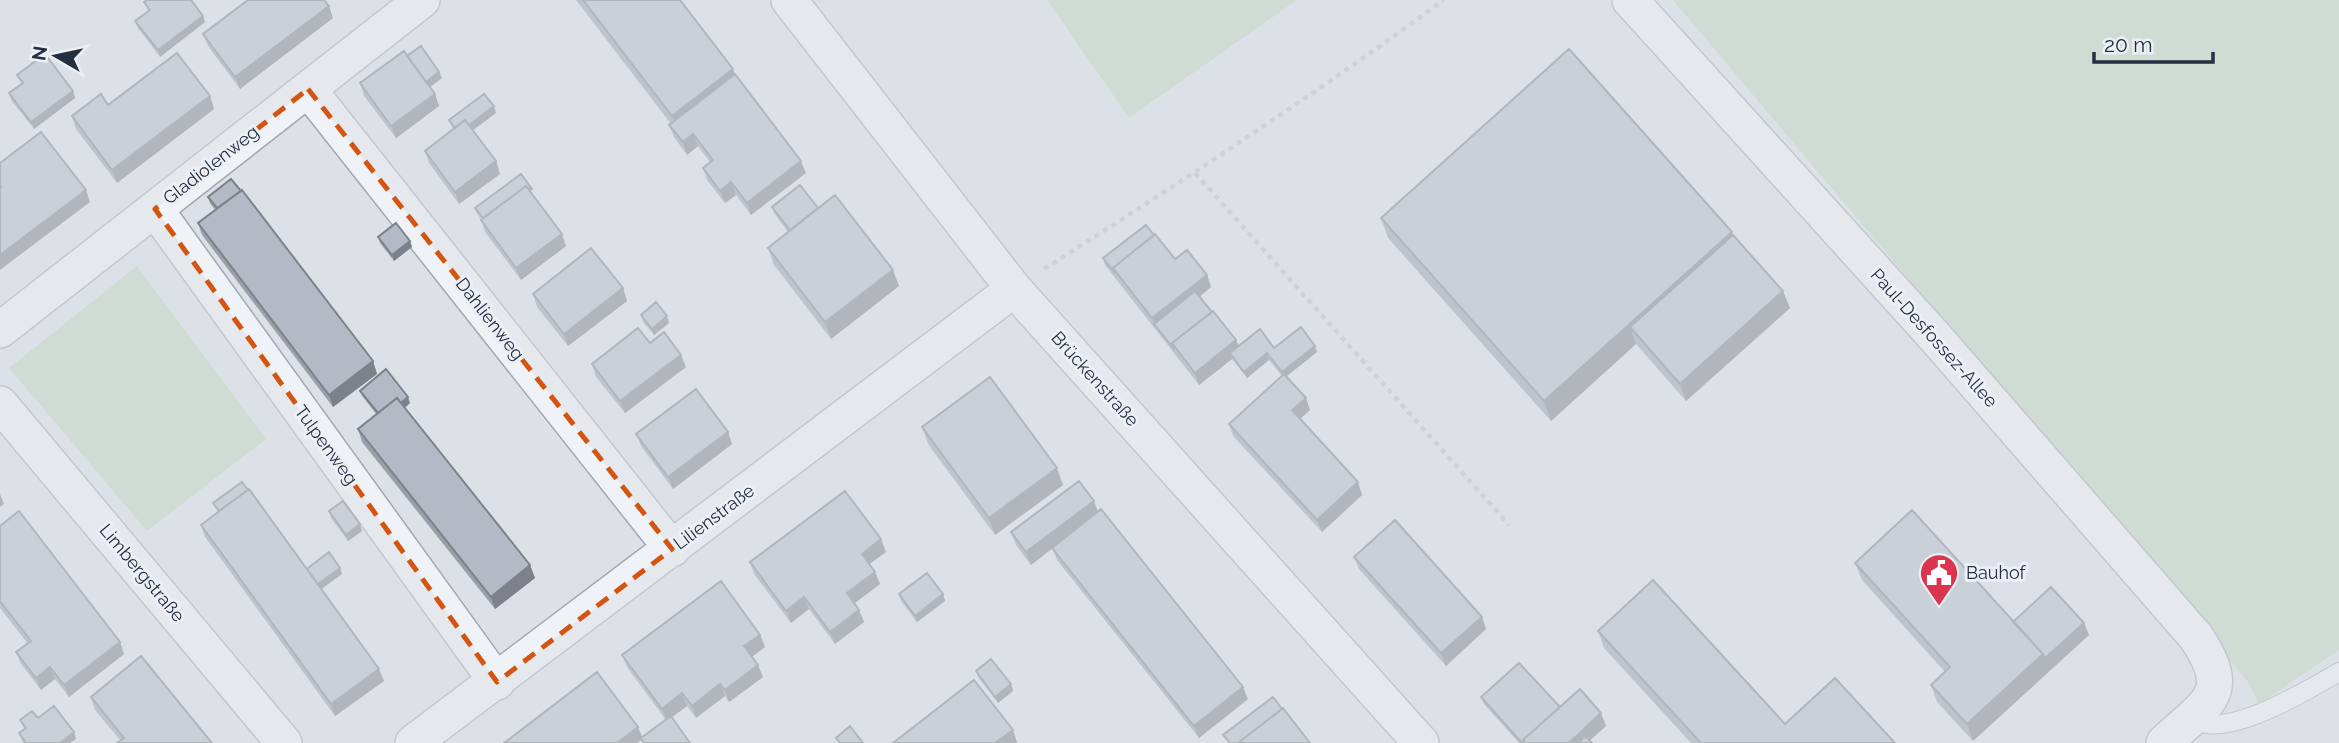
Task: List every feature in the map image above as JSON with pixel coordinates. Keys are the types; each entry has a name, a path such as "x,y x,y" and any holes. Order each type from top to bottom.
{"street":[{"name":"Gladiolenweg","path":"0,330 422,0"},
{"name":"Brückenstraße","path":"789,0 1014,289 1421,743"},
{"name":"Paul-Desfossez-Allee","path":"1630,0 1935,337 2196,637 2212,661 2217,676 2215,688 2174,736"},
{"name":"Dahlienweg","path":"308,89 672,549"},
{"name":"Tulpenweg","path":"155,209 497,682"},
{"name":"Lilienstraße","path":"413,743 1014,289"},
{"name":"Limbergstraße","path":"0,404 284,743"}],"lane":[{"path":"2174,736 2197,723 2224,723 2263,713 2339,672"}],"path":[{"path":"1014,289 1195,173 1358,63 1444,0"},
{"path":"1195,173 1508,525"}],"highlighted area":[{"path":"308,89 672,549 497,682 155,209"}],"green space":[{"path":"1047,0 1297,0 1129,118"},
{"path":"1673,0 2339,0 2339,650 2259,704 2248,682"},
{"path":"137,266 266,439 147,531 9,368"}],"building":[{"path":"191,0 203,16 158,50 135,21 150,10 144,2"},
{"path":"248,0 324,0 329,6 235,77 203,34"},
{"path":"583,0 680,0 733,69 672,116"},
{"path":"421,46 439,72 426,82 407,56"},
{"path":"1569,49 1732,232 1544,401 1381,218"},
{"path":"404,51 435,94 391,126 360,83"},
{"path":"177,53 210,96 112,170 72,116 101,94 108,105"},
{"path":"45,54 73,91 31,122 9,93 23,83 17,75"},
{"path":"735,74 801,161 747,203 731,182 720,191 703,168 713,160 693,134 683,142 669,125"},
{"path":"484,94 494,106 469,125 465,120 455,128 449,120"},
{"path":"465,120 496,161 455,192 425,151"},
{"path":"41,132 86,190 0,255 0,163"},
{"path":"521,174 532,189 526,186 483,218 475,208"},
{"path":"231,179 241,191 217,208 208,197"},
{"path":"800,185 818,208 790,230 772,207"},
{"path":"526,186 562,234 516,268 481,220"},
{"path":"242,190 373,361 329,395 198,223"},
{"path":"835,195 893,270 825,322 768,248"},
{"path":"396,223 410,241 392,255 378,237"},
{"path":"1146,225 1154,235 1113,268 1115,273 1103,258"},
{"path":"1155,234 1175,259 1187,250 1207,275 1152,318 1113,268"},
{"path":"1733,235 1783,291 1680,384 1630,327"},
{"path":"591,248 623,288 564,334 533,294"},
{"path":"1195,291 1212,312 1172,343 1174,349 1154,324"},
{"path":"656,302 667,316 652,329 641,315"},
{"path":"1213,311 1236,340 1195,373 1172,343"},
{"path":"1301,327 1315,346 1282,372 1267,353 1244,372 1230,353 1260,329 1274,348"},
{"path":"638,328 650,343 664,332 681,355 620,401 592,364"},
{"path":"386,369 408,397 401,403 397,398 378,413 360,391"},
{"path":"1284,374 1306,398 1292,410 1358,482 1317,520 1229,424"},
{"path":"990,377 1057,468 989,518 922,427"},
{"path":"696,389 728,432 668,477 636,434"},
{"path":"397,398 530,565 491,597 358,429"},
{"path":"1079,481 1094,501 1026,552 1011,532"},
{"path":"242,482 248,490 219,511 213,503"},
{"path":"249,489 379,669 331,704 201,525"},
{"path":"845,491 881,539 862,554 875,572 847,593 859,610 830,632 804,597 786,611 750,562"},
{"path":"343,501 360,524 346,535 329,511"},
{"path":"1101,509 1243,687 1194,726 1052,548"},
{"name":"Bauhof","path":"1912,510 2043,654 1967,724 1931,685 1950,667 1855,563"},
{"path":"19,511 120,642 64,685 50,667 36,678 16,652 31,641 0,601 0,526"},
{"path":"1395,520 1482,617 1441,653 1354,557"},
{"path":"329,552 340,568 318,584 307,569"},
{"path":"927,573 943,594 915,616 899,594"},
{"path":"1653,580 1785,724 1835,678 1895,743 1701,743 1598,631"},
{"path":"721,581 760,635 744,646 758,665 725,690 720,684 692,706 682,693 662,709 622,655"},
{"path":"2051,587 2084,623 2044,659 2043,654 2013,622"},
{"path":"141,656 212,743 117,743 124,738 91,697"},
{"path":"991,659 1011,684 995,697 976,671"},
{"path":"1519,663 1560,707 1523,740 1524,743 1481,697"},
{"path":"597,672 638,727 617,743 504,743"},
{"path":"974,680 1013,730 995,743 893,743"},
{"path":"1580,689 1601,713 1569,743 1525,743 1523,740"},
{"path":"1273,697 1282,709 1238,743 1230,743 1223,735"},
{"path":"54,706 74,732 60,743 26,743 19,733 26,728 20,720 32,711 38,718"},
{"path":"1283,708 1310,743 1238,743"},
{"path":"671,716 690,743 644,743 641,738"},
{"path":"850,726 863,743 840,743 836,738"},
{"path":"1585,736 1592,743 1578,743"}],"place":[{"name":"Bauhof","path":"1939,607"}]}
